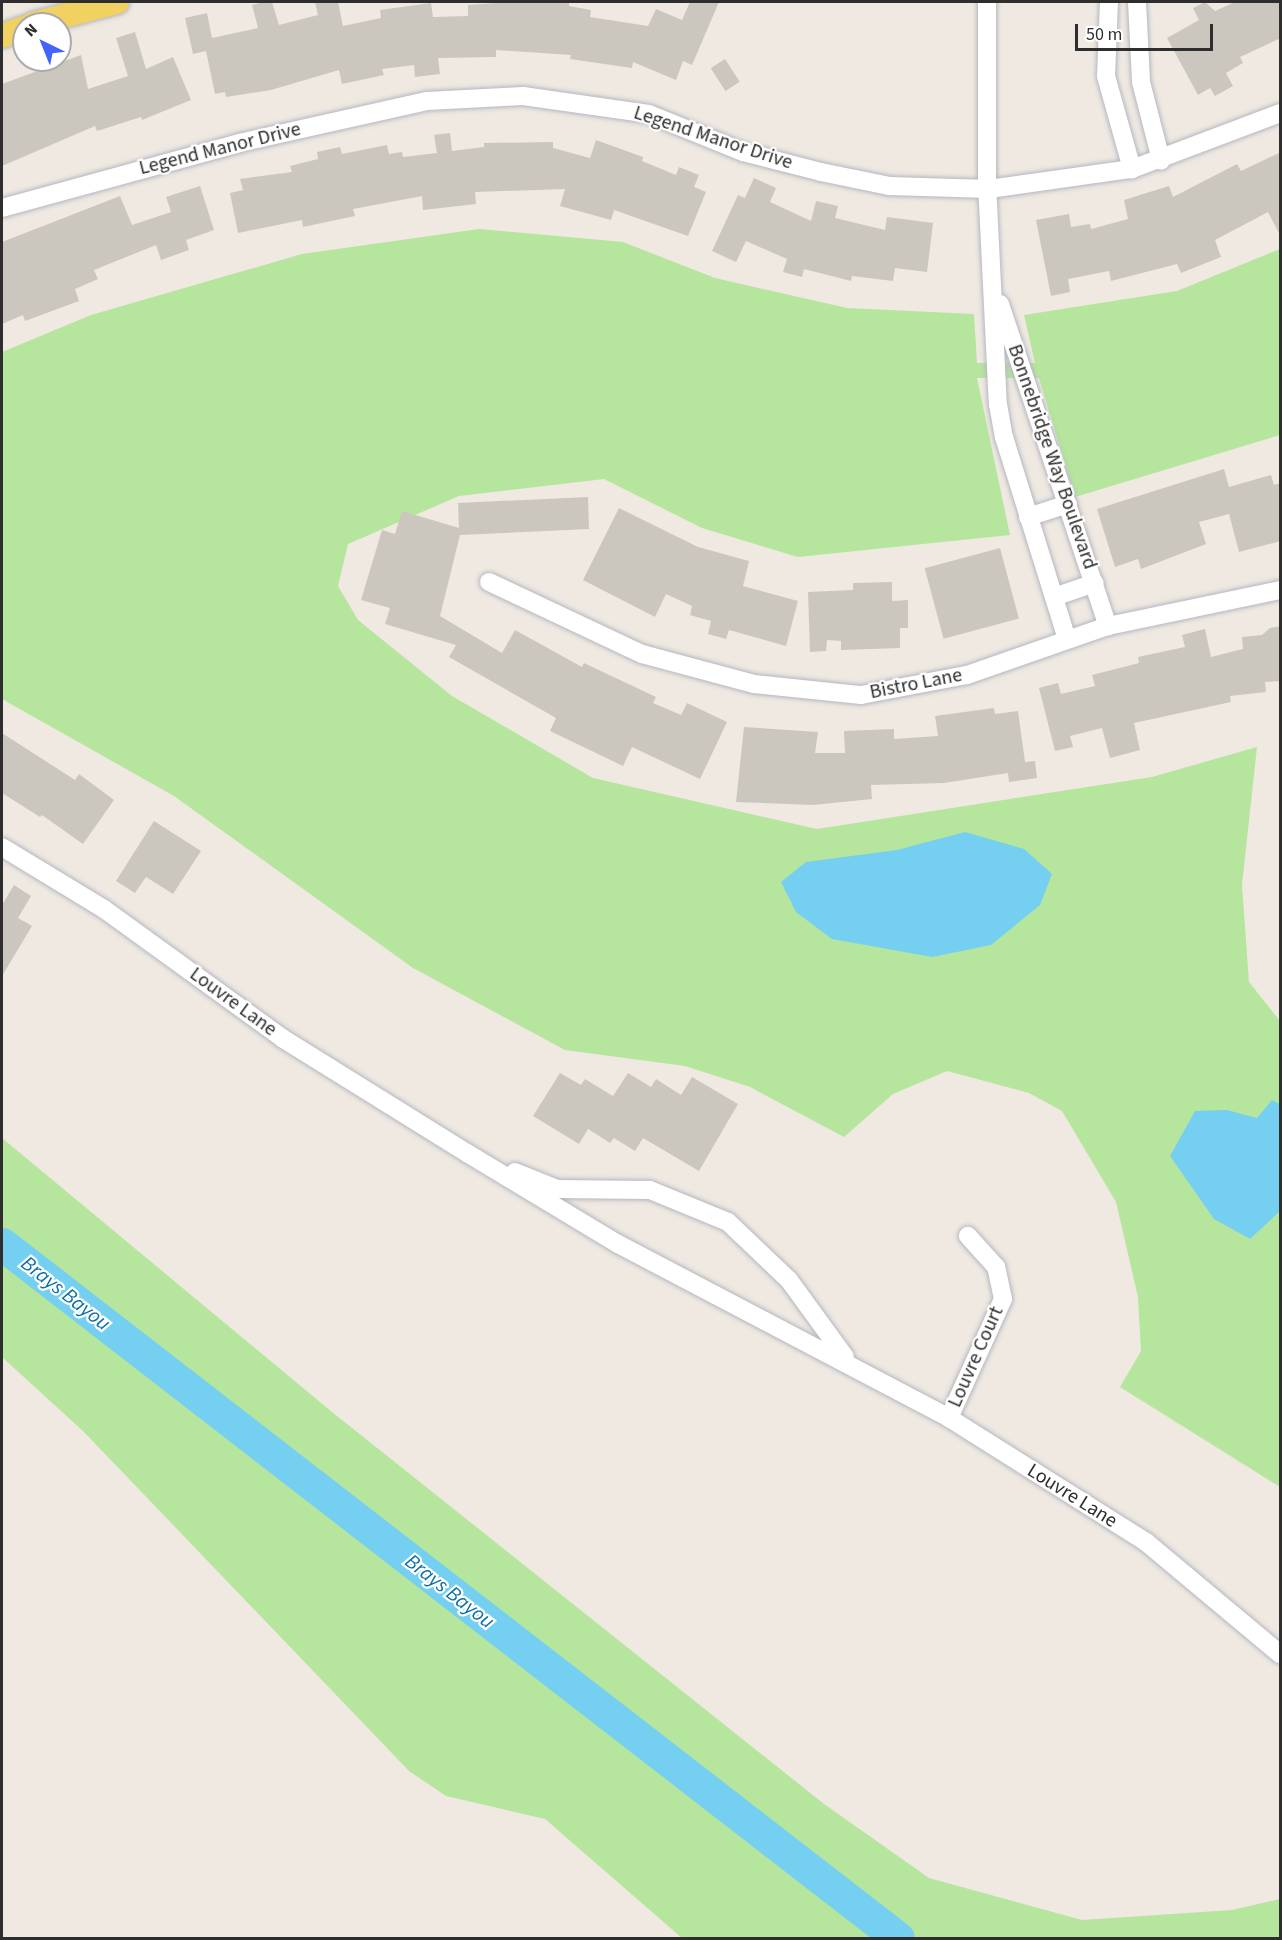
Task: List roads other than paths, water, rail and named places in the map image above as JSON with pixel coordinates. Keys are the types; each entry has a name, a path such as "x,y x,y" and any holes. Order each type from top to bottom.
{"main road":[{"path":"72,14 117,2"}],"street":[{"name":"Bonnebridge Way Boulevard","path":"987,2 989,189 995,288 998,404 1004,437 1067,639"},
{"path":"1109,2 1110,27 1117,45 1118,75 1112,90 1132,169"},
{"path":"1137,2 1141,82 1161,160"},
{"name":"Legend Manor Drive","path":"2,208 239,143 427,101 523,96 649,114 743,152 889,186 989,189 1132,169 1281,113"},
{"name":"Bonnebridge Way Boulevard","path":"995,288 1108,627"},
{"path":"1028,517 1068,504"},
{"name":"Bistro Lane","path":"489,582 642,654 754,684 861,695 967,675 1067,639 1108,627 1281,590"},
{"path":"1054,597 1095,583"},
{"name":"Louvre Lane","path":"2,847 104,909 282,1038 467,1153 618,1244 847,1361 949,1418 1146,1542 1281,1654"},
{"name":"Louvre Lane","path":"467,1153 557,1189 650,1190 728,1222 789,1280 847,1361"},
{"name":"Louvre Court","path":"949,1418 1003,1299 996,1267 968,1236"}],"water":[{"path":"965,832 1024,849 1052,874 1040,905 991,945 932,957 832,939 796,912 781,882 806,862 897,850"},
{"path":"1272,1100 1280,1104 1280,1211 1250,1239 1214,1219 1170,1156 1195,1111 1227,1110 1257,1118"}],"waterway":[{"name":"Brays Bayou","path":"2,1244 898,1938"}]}
